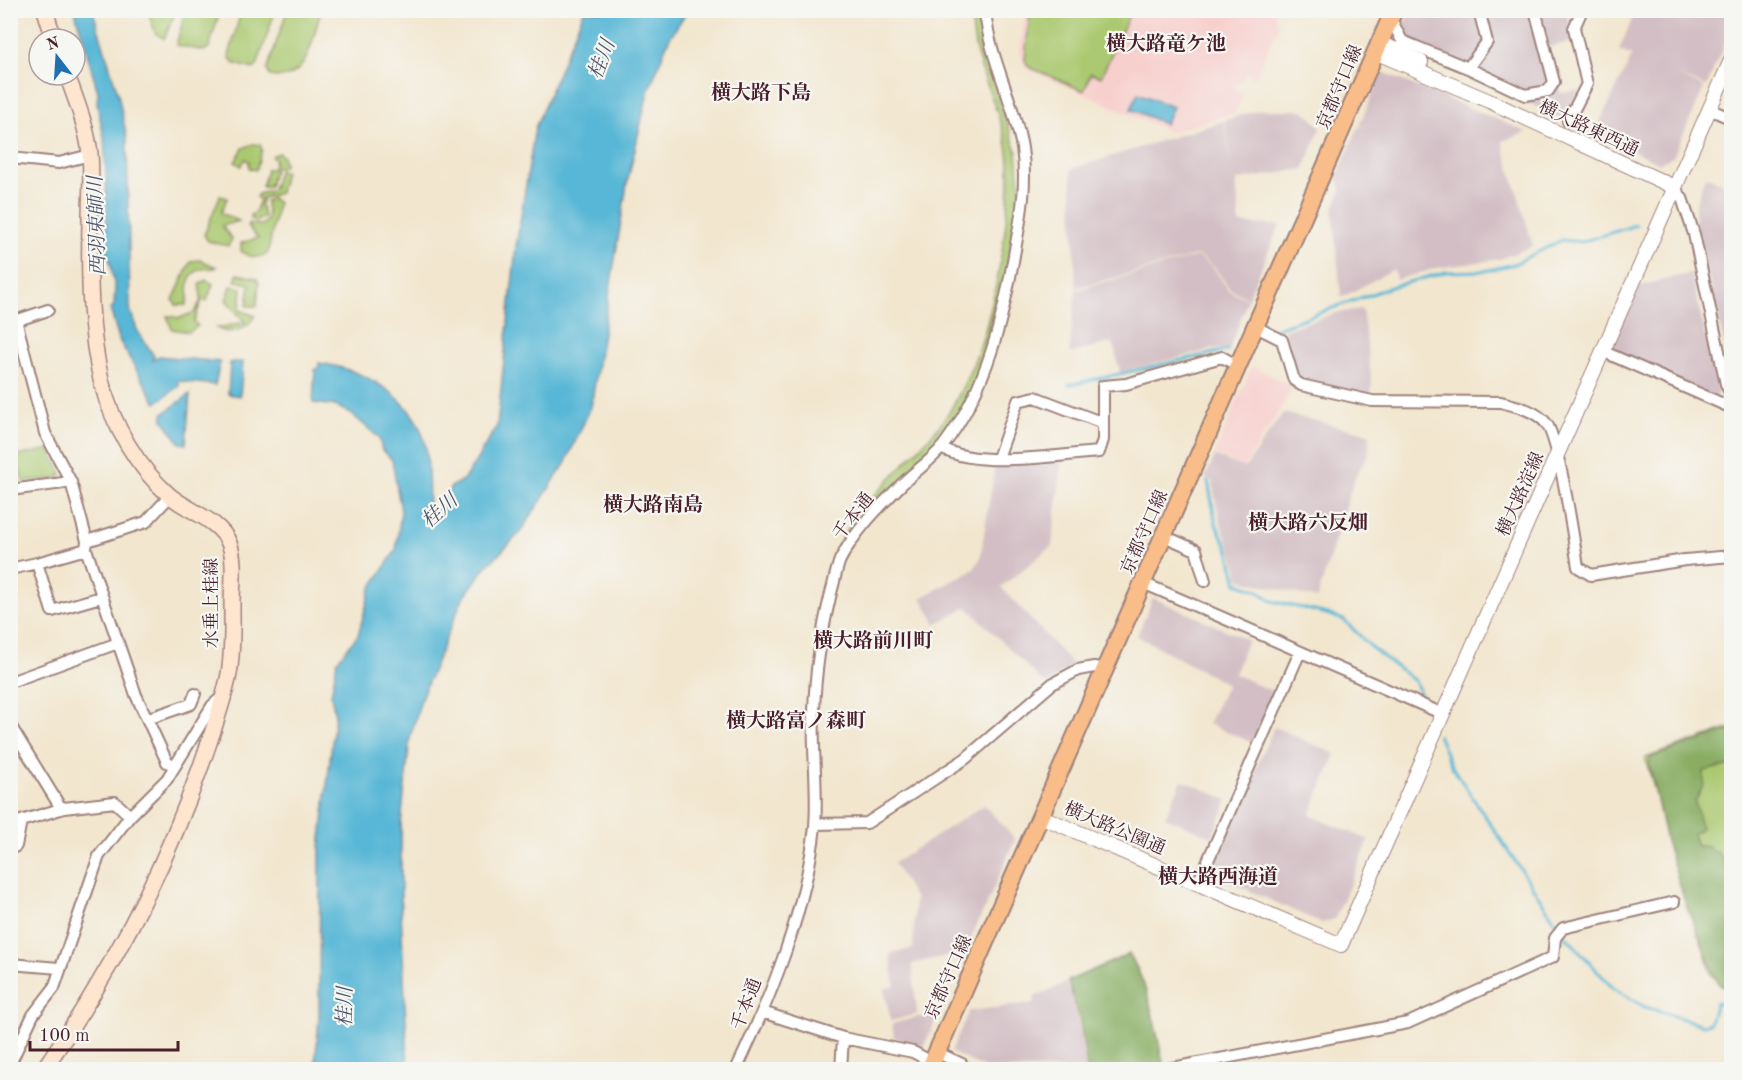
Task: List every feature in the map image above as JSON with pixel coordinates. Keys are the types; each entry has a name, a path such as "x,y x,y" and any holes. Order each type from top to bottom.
{"main road":[{"path":"45,10 50,27"},
{"name":"京都守口線","path":"932,1061 1239,366 1261,329 1392,15"},
{"name":"水垂上桂線","path":"43,1070 99,982 137,912 186,808 224,695 229,672 232,634 228,540 220,531 170,496 146,470 125,440 110,409 102,383 93,330 89,243 90,155 82,119 71,87"}],"street":[{"name":"千本通","path":"736,1070 762,1012 797,914 815,824 814,710 828,612 840,561 863,525 941,448 961,419 994,345 1006,308 1023,201 1025,173 1022,145 992,52 985,10"},
{"path":"1468,68 1487,42 1479,10"},
{"path":"1392,15 1402,41 1468,68 1525,95 1548,91 1554,82 1535,10"},
{"path":"1568,122 1587,84 1574,28 1582,10"},
{"name":"横大路東西通","path":"1377,47 1472,84 1489,101 1674,187"},
{"name":"横大路淀線","path":"1341,945 1731,58"},
{"path":"1709,109 1731,119"},
{"path":"10,158 59,163 90,155"},
{"path":"1674,187 1682,198 1694,234 1726,384 1731,396"},
{"path":"48,310 13,321 45,433 71,482 101,597 147,719 168,762 175,766"},
{"path":"1261,329 1282,340 1294,380 1301,385 1372,401 1501,402 1520,406 1547,424 1557,455 1578,567 1584,572 1591,575 1685,560 1731,556"},
{"path":"1602,351 1731,408"},
{"path":"941,448 953,454 998,458 1099,452 1103,440 1103,387 1126,384 1222,357 1239,366"},
{"path":"998,458 1018,400 1035,397 1103,423"},
{"path":"10,490 71,482"},
{"path":"10,568 37,563 146,522 170,496"},
{"path":"1164,536 1196,550 1205,580"},
{"path":"37,563 52,611 101,597"},
{"path":"1143,583 1443,714"},
{"path":"10,682 118,643"},
{"path":"1198,883 1300,652"},
{"path":"815,824 867,823 965,759 1052,684 1078,670 1094,667 1105,669"},
{"path":"147,719 191,704 195,694"},
{"path":"12,1061 33,1015 54,988 93,866 130,816 167,778 212,706 224,695"},
{"path":"10,725 58,805 64,808"},
{"path":"10,849 16,846 21,821 64,808 115,802 130,816"},
{"name":"横大路公園通","path":"1040,816 1341,945"},
{"path":"1162,1070 1408,1023 1553,957 1561,930 1674,902"},
{"path":"10,963 59,968"},
{"path":"762,1012 843,1038 913,1052 932,1061 962,1064"},
{"path":"842,1070 843,1038"}],"shaded area":[{"path":"1025,11 1277,11 1275,15 1279,26 1254,79 1248,73 1235,87 1243,96 1235,113 1170,132 1025,68 1020,51"},
{"path":"1409,11 1566,11 1574,41 1549,47 1561,93 1579,90 1564,120 1416,49 1402,27"},
{"path":"1624,11 1731,11 1731,28 1706,87 1675,74 1704,88 1673,157 1659,163 1595,132 1632,56 1619,50 1634,15"},
{"path":"1382,72 1527,132 1502,141 1533,246 1500,259 1437,268 1396,280 1394,269 1341,298 1333,210 1341,190 1337,176 1358,128 1367,125 1359,126"},
{"path":"1259,110 1303,110 1321,127 1304,169 1233,181 1236,181 1240,224 1280,225 1248,298 1230,289 1215,268 1198,255 1076,288 1071,169 1224,121 1232,173 1225,120"},
{"path":"1705,176 1722,183 1728,197 1731,196 1731,372 1695,220 1695,206"},
{"path":"1198,256 1214,269 1229,291 1248,299 1228,353 1217,348 1120,372 1113,342 1069,354 1076,290"},
{"path":"1691,273 1718,393 1715,398 1607,350 1636,287"},
{"path":"1362,309 1372,383 1371,396 1306,384 1296,374 1284,330 1336,313"},
{"path":"1252,366 1294,387 1244,467 1215,454"},
{"path":"1283,413 1370,434 1368,455 1354,479 1317,599 1239,579 1236,564 1220,521 1212,481 1205,477 1215,456 1245,468"},
{"path":"996,460 1062,460 1052,546 1001,587 1075,667 1062,672 1046,685 967,607 936,624 921,598 974,569 980,559"},
{"path":"1153,598 1248,640 1234,674 1276,693 1253,743 1208,724 1227,684 1137,636"},
{"path":"1274,727 1336,754 1310,815 1369,840 1335,919 1322,923 1216,876 1212,871"},
{"path":"1182,780 1228,800 1212,837 1165,817"},
{"path":"984,805 1015,839 1000,874 965,951 912,964 917,1014 891,1021 884,989 895,986 890,953 913,949 915,899 894,863"},
{"path":"1067,982 1078,1022 1086,1069 986,1069 951,1052 969,1011 1035,1003 1034,997"},
{"path":"938,1016 923,1047 894,1038 892,1024 917,1017"}],"green space":[{"path":"186,10 220,11 209,48 204,51 176,45"},
{"path":"1030,10 1131,11 1101,77 1091,73 1084,91 1029,67 1025,60"},
{"path":"148,11 176,11 164,39 155,33"},
{"path":"241,11 275,11 257,66 253,69 233,63 229,56"},
{"path":"287,11 321,11 311,46 301,67 283,77 270,76 267,70"},
{"path":"972,11 981,11 981,46 1017,152 1020,189 997,320 987,357 957,421 862,523 832,574 833,558 841,539 856,518 929,438 952,408 977,355 991,310 1006,217 1009,161 1006,141 975,45"},
{"path":"253,144 260,145 262,149 256,170 249,168 249,161 245,159 241,166 235,162 243,148"},
{"path":"279,153 283,157 284,166 275,168 269,186 262,187 267,169 272,169 275,159 273,155"},
{"path":"279,170 285,172 280,193 263,198 261,204 264,217 257,221 251,219 250,215 255,213 260,199 256,197 258,194 272,190"},
{"path":"220,196 227,198 221,213 239,221 222,226 232,239 228,246 208,241 204,235"},
{"path":"272,198 278,203 268,253 258,257 247,255 241,251 241,243 258,238 247,226 249,223 261,225 267,220 266,201"},
{"path":"200,260 217,267 201,269 194,273 189,281 186,305 176,305 173,300 189,265 192,261"},
{"path":"237,274 256,278 259,282 257,306 247,306 250,284 235,281"},
{"path":"206,280 213,284 207,301 202,300 194,322 198,326 189,332 172,329 167,316 180,318 195,312 201,300 200,284"},
{"path":"231,286 242,288 240,310 255,316 243,328 227,331 217,328 245,322 226,300"},
{"path":"49,449 62,473 59,478 23,482 17,456"},
{"path":"1731,728 1731,989 1712,976 1645,758"},
{"path":"1731,730 1731,765 1704,771 1704,784 1695,802 1701,828 1693,834 1697,846 1706,846 1719,854 1731,878 1731,991 1718,983 1686,905 1666,841 1649,764 1650,758"},
{"path":"1129,954 1147,994 1164,1066 1087,1069 1080,1022 1068,981"}],"water":[{"path":"75,11 93,11 118,94 127,138 130,309 137,330 154,356 153,360 159,356 220,362 215,385 178,381 179,386 156,403 120,342 110,309 114,306 115,289 110,260 107,259 104,138 97,104 98,92 87,53 87,27 80,27"},
{"name":"桂川","path":"584,11 687,11 669,39 648,92 627,184 591,407 565,464 519,534 483,570 462,600 422,696 410,738 401,824 401,909 408,1069 315,1069 319,1015 320,848 335,715 331,695 337,661 358,635 371,588 396,550 401,511 392,460 382,450 379,438 353,415 336,406 313,403 315,369 318,369 319,363 352,371 384,388 410,412 419,426 427,451 429,513 435,514 451,487 464,479 497,426 516,247 535,128"},
{"path":"1138,93 1173,107 1165,124 1131,109"},
{"path":"243,362 240,396 228,394 230,363"},
{"path":"190,394 186,444 180,443 163,420 163,414"}],"waterway":[{"path":"1273,332 1280,327 1391,287 1446,272 1485,271 1514,264 1562,240 1581,242 1636,225"},
{"path":"1069,385 1228,350"},
{"path":"1208,481 1216,524 1229,551 1237,583 1257,590 1272,601 1344,620 1373,649 1415,681 1424,702"},
{"path":"1428,711 1433,724"},
{"path":"1438,735 1451,765 1559,927"},
{"path":"1563,933 1613,988 1645,1007 1703,1025 1710,1023 1716,1002 1732,1006"}],"district":[{"name":"横大路竜ケ池","path":"1166,43"},
{"name":"横大路下島","path":"761,92"},
{"name":"横大路南島","path":"653,504"},
{"name":"横大路六反畑","path":"1308,522"},
{"name":"横大路前川町","path":"873,640"},
{"name":"横大路富ノ森町","path":"796,720"},
{"name":"横大路西海道","path":"1218,876"}],"water label":[{"name":"西羽束師川","path":"96,226"}]}
